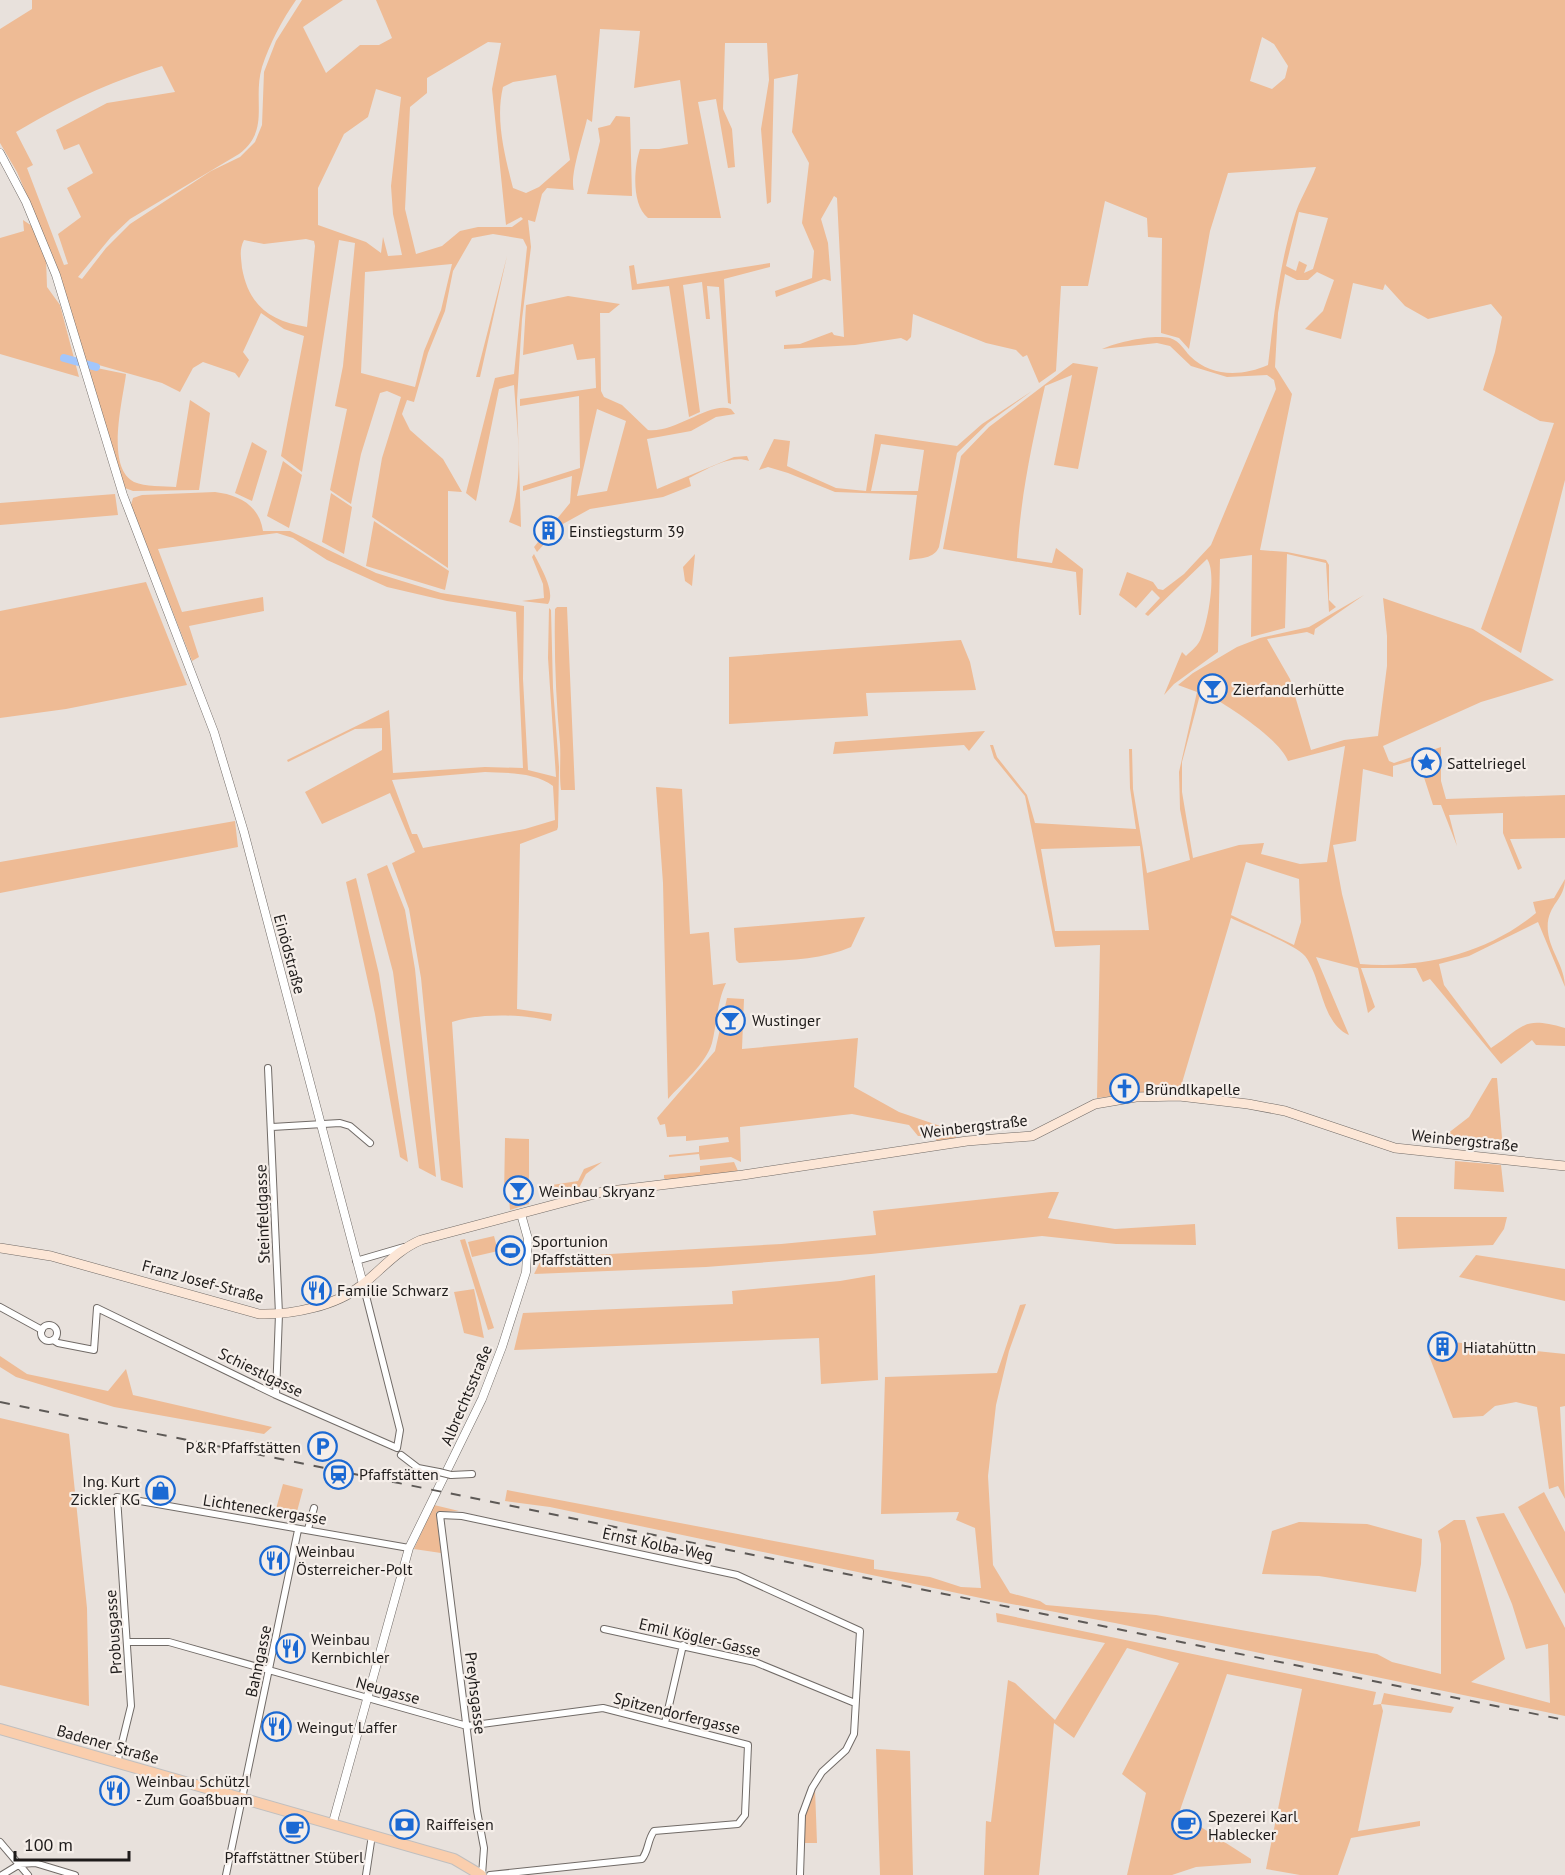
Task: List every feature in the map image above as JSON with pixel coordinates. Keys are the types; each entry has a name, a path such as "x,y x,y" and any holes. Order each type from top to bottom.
{"main road":[{"name":"Weinbergstraße","path":"521,1214 568,1200 630,1187 743,1175 967,1141 1032,1136 1095,1104 1136,1097 1179,1096 1248,1104 1286,1111 1395,1148 1565,1166"},
{"name":"Franz Josef-Straße","path":"0,1248 51,1256 260,1314 279,1314 343,1297 363,1284 405,1246 521,1214"},
{"name":"Badener Straße","path":"0,1729 454,1858 482,1875"}],"street":[{"name":"Einödstraße","path":"0,153 26,202 56,275 123,495 214,732 244,832 400,1430"},
{"name":"Steinfeldgasse","path":"268,1068 273,1127 279,1314 276,1395"},
{"path":"273,1127 321,1126 340,1123 350,1126 370,1143"},
{"name":"Albrechtsstraße","path":"333,1822 409,1548 482,1399 502,1347 526,1272 528,1239 521,1214"},
{"path":"356,1260 405,1246"},
{"path":"0,1307 42,1330 45,1340 53,1340 57,1334 55,1328 47,1326 42,1330"},
{"name":"Schiestlgasse","path":"53,1340 94,1350 97,1308 276,1395 397,1448 400,1430"},
{"path":"401,1455 418,1468 452,1475 472,1474"},
{"name":"Lichteneckergasse","path":"117,1497 409,1548"},
{"name":"Probusgasse","path":"117,1497 131,1706 117,1763"},
{"path":"308,1529 314,1508"},
{"name":"Ernst Kolba-Weg","path":"440,1515 462,1516 737,1575 860,1631 855,1703"},
{"name":"Preyhsgasse","path":"440,1515 482,1828 482,1875"},
{"name":"Bahngasse","path":"226,1875 298,1530"},
{"name":"Emil Kögler-Gasse","path":"604,1629 755,1662 855,1703"},
{"name":"Neugasse","path":"127,1642 170,1642 467,1726"},
{"path":"665,1723 683,1646"},
{"path":"800,1875 802,1815 812,1788 822,1772 846,1750 854,1734 855,1703"},
{"name":"Spitzendorfergasse","path":"467,1726 603,1708 748,1745 745,1815 738,1824 654,1831 647,1840 648,1851 642,1859 558,1872 541,1870 490,1875"},
{"path":"366,1875 372,1835"},
{"path":"0,1842 28,1875"},
{"path":"2,1875 20,1863 35,1863 75,1875"},
{"path":"541,1870 547,1875"}],"shaded area":[{"path":"32,0 296,0 277,32 262,67 259,80 258,125 249,145 239,154 130,219 111,237 78,277 82,279 106,248 130,224 211,171 240,157 255,142 262,125 264,72 276,41 302,0 343,0 303,27 326,73 360,45 379,45 392,38 376,0 1565,0 1565,480 1521,653 1481,629 1554,423 1540,421 1483,390 1495,352 1502,317 1491,304 1428,319 1405,306 1385,284 1383,290 1353,283 1341,339 1305,329 1323,311 1334,280 1317,272 1308,280 1297,280 1285,274 1278,313 1275,367 1292,394 1260,550 1287,552 1326,560 1329,565 1329,600 1336,607 1329,612 1326,563 1287,554 1285,628 1251,637 1252,555 1220,559 1218,652 1174,684 1164,695 1182,652 1186,656 1200,641 1204,631 1209,609 1210,565 1207,559 1148,616 1145,614 1160,598 1152,590 1136,608 1119,595 1127,572 1153,582 1158,589 1163,590 1184,574 1211,545 1276,389 1274,380 1267,375 1227,377 1191,366 1170,346 1157,343 1102,349 1135,339 1163,337 1176,341 1199,363 1218,371 1238,373 1268,365 1284,254 1296,211 1316,167 1228,173 1210,231 1189,349 1179,338 1161,333 1162,238 1148,237 1147,218 1105,201 1088,286 1061,286 1056,371 1039,383 1027,355 1023,357 1016,350 986,343 913,314 911,337 907,341 901,338 855,345 784,349 784,345 800,344 832,332 834,335 844,337 837,198 834,196 821,219 828,243 831,281 824,279 776,297 775,291 812,278 814,251 802,223 809,163 792,132 798,74 774,79 771,202 767,204 761,129 769,80 767,43 725,43 723,109 732,129 735,167 728,168 716,99 698,102 721,218 648,218 636,195 635,175 638,157 640,149 659,149 688,144 680,80 634,88 640,31 600,29 592,122 587,119 575,166 574,190 547,188 542,194 535,222 528,220 531,247 522,319 517,400 521,527 509,522 517,488 518,471 514,385 499,389 476,501 466,493 495,378 514,374 527,247 523,239 493,234 472,238 453,271 445,311 428,353 414,402 407,400 402,414 410,430 443,459 462,492 448,491 448,568 372,517 382,458 401,397 387,391 380,393 361,454 351,504 330,490 347,409 335,406 343,366 355,243 339,240 302,472 281,456 304,336 284,329 261,313 243,352 249,360 239,378 235,373 203,362 193,368 180,392 162,383 81,360 56,264 17,172 0,143 0,29 32,9","holes":["1262,37 1274,44 1288,66 1285,78 1272,89 1250,81","488,42 501,43 492,89 506,225 521,217 523,219 512,227 478,227 460,231 442,246 416,254 405,209 410,107 427,93 427,78","162,66 175,92 107,103 56,130 64,150 79,144 93,173 67,188 81,217 58,234 68,264 64,265 27,168 33,165 16,132 69,103 123,79","556,75 570,160 539,187 526,193 513,188 507,163 500,112 503,87 513,82","376,89 401,97 391,186 393,214 402,255 388,256 383,237 381,253 366,242 318,225 318,188 344,134 368,117","1299,212 1328,218 1313,269 1304,273 1307,265 1299,261 1296,271 1286,266","306,239 314,241 307,327 282,321 263,310 256,302 245,281 242,268 241,250 244,240 264,244","452,264 441,310 424,351 415,387 361,373 365,272"]},
{"path":"616,116 630,117 632,196 587,194 600,141 598,128 610,125"},
{"path":"23,220 32,226 46,258 47,287 60,305 79,377 0,354 0,238 24,231"},
{"path":"507,256 480,377 476,377"},
{"path":"770,263 770,267 724,279 731,404 728,403 719,287 707,286 710,319 706,319 702,282 683,285 700,412 689,417 669,286 632,290 629,266 634,265 637,284"},
{"path":"568,296 620,304 609,313 600,313 601,391 604,397 622,405 648,430 670,427 713,409 731,409 735,414 716,417 691,431 647,439 657,489 734,457 747,456 749,461 742,459 718,464 689,478 691,486 663,497 590,509 561,525 537,552 534,547 570,503 572,476 523,491 523,486 580,468 579,396 520,406 520,399 596,388 595,358 577,360 573,344 523,355 526,305","holes":["597,409 626,421 607,491 577,496"]},
{"path":"1073,363 1098,367 1078,469 1054,465 1072,375 1045,386 1024,493 1017,558 1052,563 1056,548 1083,569 1081,615 1079,615 1076,572 943,549 961,456 989,427"},
{"path":"87,366 126,374 118,448 125,474 138,484 176,487 190,400 210,413 199,490 133,491 125,488"},
{"path":"1032,391 988,423 957,453 939,547 934,554 922,558 909,560 917,495 835,492 768,467 759,470 774,439 790,441 787,466 836,488 866,491 875,434 957,446 982,424","holes":["881,444 924,450 918,491 871,491"]},
{"path":"252,442 267,451 252,501 235,493"},
{"path":"283,461 302,475 289,528 267,516"},
{"path":"215,492 232,496 252,508 261,522 263,531 290,531 376,573 441,593 524,606 523,679 528,770 556,777 548,658 549,608 551,610 553,688 559,767 558,827 557,830 520,844 517,1009 552,1014 551,1021 501,1015 452,1022 463,1188 441,1180 421,978 409,909 392,863 415,852 390,793 322,824 305,792 382,750 382,728 355,729 288,762 287,760 389,710 393,773 485,767 523,768 516,612 447,601 387,587 327,560 293,538 277,533 158,549 182,612 263,597 264,611 189,626 199,657 192,661 131,505 133,498 142,495","holes":["485,772 511,773 546,781 553,786 555,820 525,829 423,848 417,834 412,834 392,780"]},
{"path":"331,493 352,507 344,554 322,542"},
{"path":"115,494 118,515 0,525 0,503"},
{"path":"374,521 449,571 445,590 366,566"},
{"path":"534,554 549,586 548,604 522,601 544,598 543,584 532,557"},
{"path":"695,554 692,586 685,581 683,567"},
{"path":"146,582 187,685 66,709 0,718 0,611"},
{"path":"1364,595 1315,629 1314,635 1307,632 1267,639 1290,679 1311,750 1344,740 1378,736 1387,666 1383,598 1473,629 1554,680 1481,702 1383,746 1389,761 1394,763 1441,747 1441,781 1446,799 1565,795 1565,838 1510,839 1522,868 1518,870 1503,833 1503,813 1449,815 1457,846 1441,805 1433,805 1418,759 1393,766 1393,777 1363,769 1356,841 1333,845 1342,894 1360,964 1407,964 1430,961 1453,956 1497,939 1536,913 1533,902 1554,898 1565,879 1562,893 1549,915 1548,932 1563,973 1565,987 1538,922 1469,956 1439,964 1444,985 1491,1048 1518,1029 1532,1023 1565,1028 1565,1046 1536,1045 1532,1040 1501,1064 1430,979 1423,982 1416,968 1361,968 1375,1007 1368,1013 1358,968 1316,957 1349,1035 1340,1029 1327,1011 1311,965 1300,951 1231,918 1179,1093 1147,1092 1097,1098 1100,945 1055,947 1025,796 994,758 990,745 993,745 997,757 1027,795 1035,823 1136,829 1130,788 1129,749 1132,749 1133,789 1147,873 1190,860 1180,809 1179,772 1197,692 1178,685 1193,673 1237,647 1260,638 1309,627","holes":["1201,691 1262,731 1288,761 1345,746 1327,862 1300,864 1261,854 1264,843 1239,845 1193,858 1182,792 1182,762","1140,846 1149,930 1055,931 1041,849","1246,862 1299,879 1301,922 1294,945 1231,915"]},
{"path":"567,607 575,790 561,790 560,784 555,660 555,609"},
{"path":"961,640 970,662 976,690 866,693 868,716 729,724 729,657"},
{"path":"985,731 969,751 964,745 833,754 835,742"},
{"path":"656,787 682,789 690,934 709,932 713,985 726,983 709,1051 699,1066 668,1099 663,883"},
{"path":"235,821 238,847 0,893 0,862"},
{"path":"387,865 405,910 415,969 436,1177 419,1168 393,972 367,874"},
{"path":"356,878 379,974 408,1162 400,1157 375,1014 346,882"},
{"path":"865,917 851,947 838,952 796,960 739,963 736,960 734,928"},
{"path":"727,998 744,999 742,1049 858,1038 854,1087 899,1112 952,1130 958,1141 937,1142 935,1136 918,1136 909,1125 852,1114 740,1127 741,1162 731,1157 700,1160 699,1154 669,1157 669,1155 699,1152 699,1146 729,1142 728,1137 686,1141 686,1136 667,1137 665,1124 660,1125 657,1118 715,1051"},
{"path":"1492,1078 1497,1078 1503,1150 1446,1144 1447,1134 1469,1117"},
{"path":"505,1138 529,1139 529,1204 510,1210 509,1198 504,1197"},
{"path":"1455,1161 1501,1165 1504,1192 1454,1189"},
{"path":"602,1162 586,1174 578,1190 552,1194 552,1185 578,1181 584,1169"},
{"path":"734,1162 738,1171 666,1180 664,1178 664,1175 700,1172 700,1166"},
{"path":"1059,1192 1048,1218 1115,1229 1195,1224 1196,1245 1116,1244 1042,1236 871,1254 706,1267 534,1274 542,1258 781,1244 876,1235 873,1211"},
{"path":"1396,1217 1507,1217 1504,1229 1493,1245 1398,1249"},
{"path":"494,1236 498,1251 472,1257 468,1242"},
{"path":"465,1239 494,1328 488,1330 460,1240"},
{"path":"1476,1255 1565,1269 1565,1301 1459,1277"},
{"path":"875,1275 878,1380 821,1384 819,1338 514,1350 523,1313 733,1304 732,1291 840,1281"},
{"path":"474,1289 484,1338 464,1333 454,1292"},
{"path":"1026,1304 1009,1351 996,1405 988,1476 993,1565 1010,1593 1040,1601 1046,1605 1156,1615 1377,1654 1392,1662 1441,1674 1441,1544 1438,1531 1454,1520 1465,1520 1505,1659 1471,1682 1550,1703 1548,1644 1526,1649 1512,1604 1476,1517 1504,1513 1565,1628 1565,1716 1115,1623 990,1600 550,1507 505,1501 507,1490 874,1560 874,1569 930,1577 961,1587 981,1588 975,1528 956,1520 959,1512 881,1514 885,1377 997,1373 1020,1305"},
{"path":"1443,1341 1565,1354 1565,1406 1560,1407 1565,1499 1558,1486 1549,1489 1537,1407 1516,1402 1495,1406 1483,1416 1453,1418 1428,1353"},
{"path":"0,1356 27,1374 108,1391 126,1369 133,1395 272,1427 264,1434 114,1407 16,1377 0,1367"},
{"path":"0,1418 69,1434 87,1608 89,1706 0,1685"},
{"path":"283,1484 303,1489 295,1519 274,1516"},
{"path":"1544,1492 1565,1532 1565,1594 1518,1507"},
{"path":"434,1505 459,1511 436,1512 441,1553 414,1549"},
{"path":"1299,1522 1367,1524 1422,1539 1421,1564 1416,1592 1319,1576 1262,1574 1272,1531"},
{"path":"996,1613 1376,1692 1373,1705 1381,1704 1383,1711 1358,1831 1420,1821 1420,1826 1351,1838 1338,1875 1300,1875 1266,1869 1302,1689 1227,1674 1179,1813 1251,1859 1251,1863 1196,1867 1172,1875 1127,1875 1146,1793 1122,1774 1179,1663 1127,1648 1074,1738 1054,1723 1039,1875 984,1875 986,1821 991,1822 1008,1680 1015,1683 1055,1720 1105,1643 997,1622"},
{"path":"1384,1693 1454,1707 1451,1713 1381,1704"},
{"path":"876,1749 910,1751 913,1875 880,1875"},
{"path":"815,1789 817,1843 803,1843 804,1816"}],"waterway":[{"path":"64,358 96,367"}],"railway":[{"path":"0,1402 1565,1720"}],"place":[{"name":"Einstiegsturm 39","path":"548,531"},
{"name":"Zierfandlerhütte","path":"1212,689"},
{"name":"Sattelriegel","path":"1426,763"},
{"name":"Wustinger","path":"731,1020"},
{"name":"Bründlkapelle","path":"1124,1089"},
{"name":"Weinbau Skryanz","path":"518,1191"},
{"name":"Sportunion Pfaffstätten","path":"511,1250"},
{"name":"Familie Schwarz","path":"316,1290"},
{"name":"Hiatahüttn","path":"1442,1347"},
{"name":"P&R Pfaffstätten","path":"322,1447"},
{"name":"Pfaffstätten","path":"338,1474"},
{"name":"Ing. Kurt Zickler KG","path":"161,1490"},
{"name":"Weinbau Österreicher-Polt","path":"275,1560"},
{"name":"Weinbau Kernbichler","path":"290,1648"},
{"name":"Weingut Laffer","path":"276,1727"},
{"name":"Weinbau Schützl - Zum Goaßbuam","path":"115,1790"},
{"name":"Raiffeisen","path":"405,1824"},
{"name":"Spezerei Karl Hablecker","path":"1187,1825"},
{"name":"Pfaffstättner Stüberl","path":"294,1829"}]}
